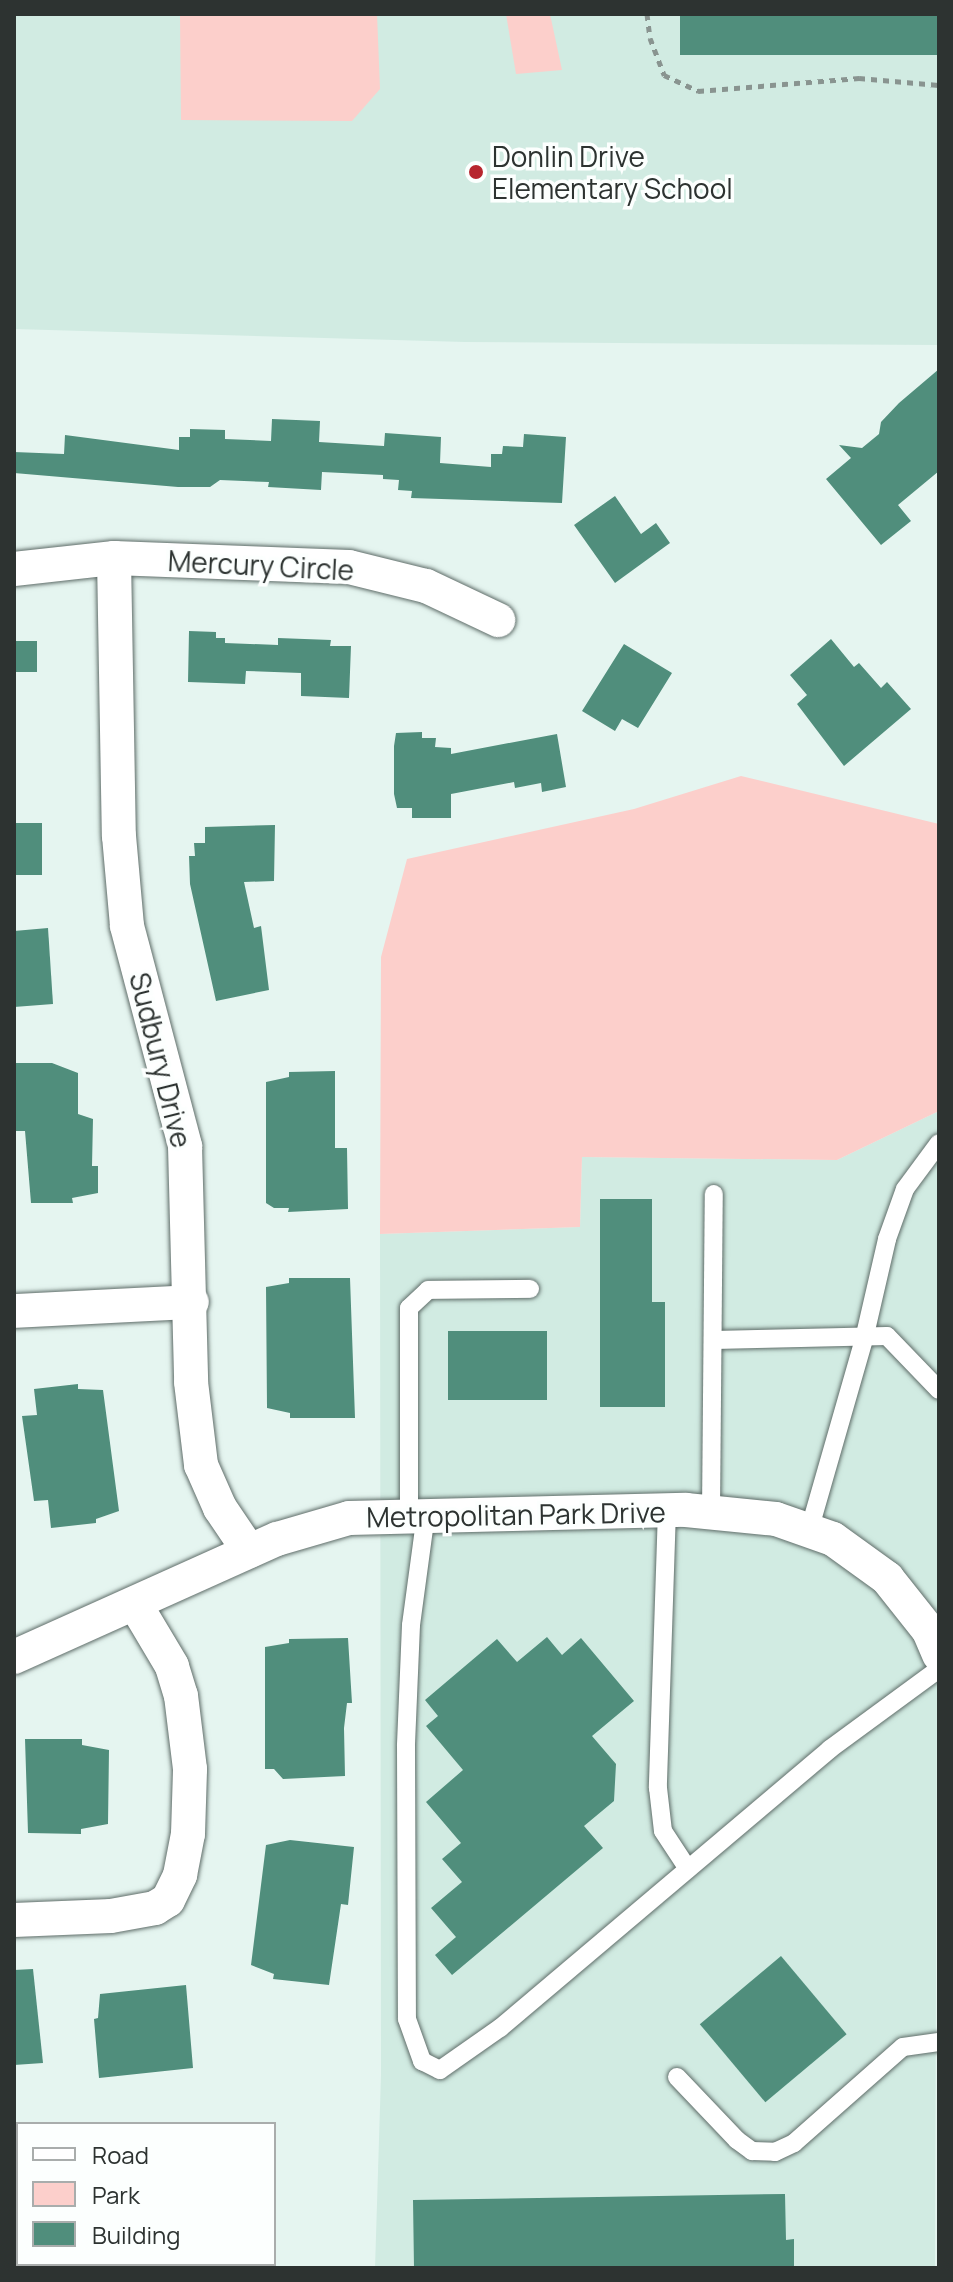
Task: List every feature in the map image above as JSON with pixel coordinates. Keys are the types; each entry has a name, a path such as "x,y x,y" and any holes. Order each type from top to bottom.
{"street":[{"name":"Mercury Circle","path":"14,569 114,558 349,567 426,586 498,620"},
{"name":"Sudbury Drive","path":"114,558 119,836 127,926 185,1146 192,1302 191,1382 201,1465 220,1508 249,1551"},
{"path":"14,1311 192,1302"},
{"name":"Metropolitan Park Drive","path":"14,1657 249,1551 349,1518 667,1510 776,1519 833,1539 887,1578 929,1631 939,1655"},
{"path":"14,1920 111,1916 155,1908 168,1900 180,1875 188,1834 190,1769 181,1696 172,1666 135,1604"}],"lane":[{"path":"809,1531 864,1339 887,1239 905,1189 939,1143"},
{"path":"711,1512 714,1194"},
{"path":"530,1289 428,1290 409,1308 417,1514 406,1746 407,2019 422,2061 440,2070 500,2028 830,1749 939,1669"},
{"path":"714,1340 864,1339 887,1336 939,1390"},
{"path":"667,1510 658,1788 663,1831 688,1869"},
{"path":"677,2077 737,2140 752,2151 775,2152 794,2143 903,2047 939,2042"}],"path":[{"path":"647,14 650,38 664,75 698,91 859,78 939,85"}],"shaded area":[{"name":"Donlin Drive Elementary School","path":"14,14 939,14 939,345 465,342 14,329"},
{"path":"939,1111 935,2268 375,2268 381,2075 380,1234 580,1227 582,1157 837,1160"}],"green space":[{"path":"180,14 377,14 380,89 352,121 181,120"},
{"path":"506,14 550,14 562,70 516,74"},
{"path":"741,776 939,824 939,1111 837,1160 582,1157 580,1227 380,1234 381,957 407,859 634,809"}],"building":[{"path":"680,14 939,14 939,55 680,55"},
{"path":"939,369 939,471 898,505 911,521 881,545 826,479 851,458 839,445 862,448 879,434 881,422 899,403"},
{"path":"272,419 320,421 319,442 384,446 385,433 441,437 440,463 491,467 491,454 502,454 503,446 523,447 524,434 566,437 562,503 411,498 412,491 398,490 399,480 383,479 383,475 322,472 321,490 268,487 269,482 220,480 210,487 178,487 14,473 14,452 64,454 65,435 179,450 179,437 190,437 190,429 225,430 225,439 271,441"},
{"path":"615,496 641,534 656,523 670,543 615,583 574,525"},
{"path":"189,631 216,632 216,638 225,638 225,643 278,645 278,638 331,640 330,646 351,646 349,698 301,696 301,673 246,671 245,684 188,682"},
{"path":"831,639 854,667 859,663 881,688 887,682 911,709 844,766 797,704 807,695 790,675"},
{"path":"14,641 37,641 37,672 14,672"},
{"path":"624,644 672,673 638,728 622,719 615,731 582,711"},
{"path":"422,732 422,738 436,738 435,747 451,748 451,754 557,734 566,787 542,792 541,783 515,788 514,782 451,794 451,818 412,818 412,808 397,808 394,746 396,733"},
{"path":"14,823 42,823 42,875 14,875"},
{"path":"275,825 274,881 244,882 254,928 261,926 269,990 216,1001 190,884 189,856 195,856 194,843 205,843 205,827"},
{"path":"48,928 53,1004 14,1007 14,931"},
{"path":"14,1063 52,1063 78,1073 78,1114 93,1119 92,1166 98,1166 98,1193 72,1198 73,1203 31,1203 25,1131 14,1131"},
{"path":"335,1071 335,1148 347,1148 348,1209 288,1212 289,1208 274,1208 266,1203 266,1082 289,1077 289,1072"},
{"path":"600,1199 652,1199 652,1302 665,1302 665,1407 600,1407"},
{"path":"289,1278 350,1278 355,1418 290,1418 290,1413 267,1408 266,1287 289,1283"},
{"path":"448,1331 547,1331 547,1400 448,1400"},
{"path":"78,1384 78,1389 103,1390 119,1511 96,1519 96,1523 51,1528 48,1500 34,1501 22,1416 37,1415 34,1389"},
{"path":"547,1637 562,1655 581,1638 634,1701 592,1736 616,1764 614,1801 584,1826 603,1848 452,1975 435,1955 456,1937 431,1908 462,1882 442,1859 461,1843 426,1802 463,1770 426,1726 438,1716 425,1700 497,1639 517,1662"},
{"path":"348,1638 352,1703 347,1703 344,1728 345,1776 283,1779 274,1769 265,1769 265,1647 289,1643 289,1639"},
{"path":"25,1739 82,1739 82,1745 109,1750 108,1824 81,1829 81,1834 28,1833"},
{"path":"290,1840 354,1847 348,1905 341,1904 329,1985 273,1979 274,1974 251,1965 266,1845"},
{"path":"781,1956 847,2034 765,2102 700,2024"},
{"path":"33,1969 43,2063 14,2065 14,1970"},
{"path":"186,1985 193,2068 99,2078 94,2019 98,2018 100,1994"},
{"path":"785,2194 786,2240 794,2239 794,2268 414,2268 413,2200"}],"place":[{"name":"Donlin Drive Elementary School","path":"476,172"}]}
